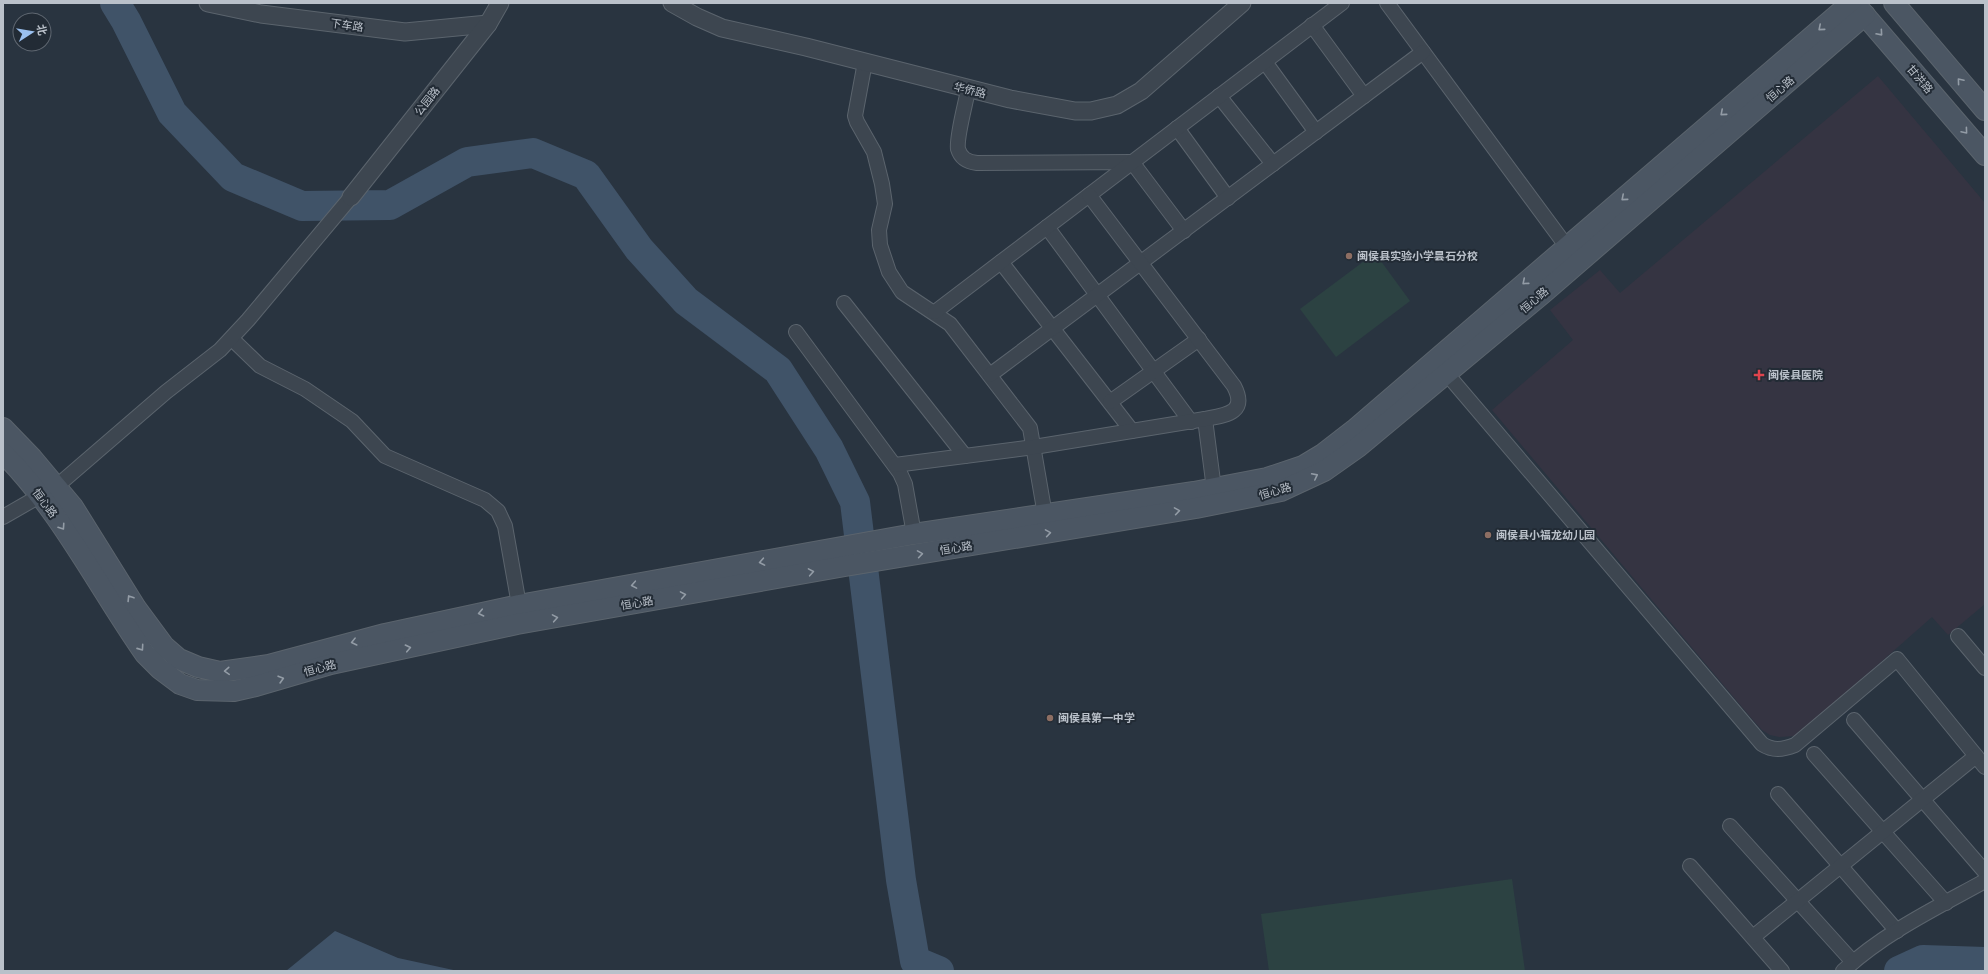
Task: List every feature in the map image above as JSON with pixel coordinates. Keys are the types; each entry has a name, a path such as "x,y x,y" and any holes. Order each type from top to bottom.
{"main road":[{"path":"1894,3 1985,110"},
{"name":"甘洪路","path":"1857,7 1985,155"},
{"name":"恒心路","path":"3,428 57,486 74,508 151,630 164,646 179,659 198,667 220,672 269,665 385,634 519,605 843,557 882,561 1196,508 1281,491 1315,476 1345,457 1567,247 1857,7"},
{"name":"恒心路","path":"3,453 19,469 40,497 103,588 145,654 160,669 180,684 202,691 214,692 241,689 331,664 517,624 843,557 879,541 914,534 1214,488 1276,476 1304,466 1324,454 1440,366 1542,294 1857,7"}],"street":[{"name":"下车路","path":"208,3 261,14 406,32 488,24"},
{"name":"公园路","path":"351,197 488,24 500,3"},
{"path":"488,24 509,3"},
{"name":"华侨路","path":"672,3 697,17 722,28 865,62 968,90 1075,111 1091,111 1117,105 1153,82 1242,3"},
{"path":"935,312 1342,3"},
{"path":"1387,3 1567,247"},
{"path":"1312,25 1364,96"},
{"path":"990,375 1423,52"},
{"path":"865,62 855,116 874,152 882,184 885,204 879,230 884,259 894,282 902,292 935,312 950,324 1030,428 1045,515"},
{"path":"1265,62 1316,132"},
{"path":"968,90 958,148 963,159 969,162 1132,162"},
{"path":"1219,96 1273,164"},
{"path":"1177,128 1228,198"},
{"path":"1132,162 1184,230"},
{"path":"895,465 1034,447 1205,420 1225,416 1237,407 1239,400 1234,386 1089,195"},
{"path":"3,517 57,486 166,392 209,360 232,339 351,197"},
{"path":"1047,227 1191,422"},
{"path":"1001,262 1132,431"},
{"path":"844,303 965,456"},
{"path":"796,332 895,465 906,484 914,534"},
{"path":"232,339 260,366 304,389 352,420 386,456 477,495 492,505 502,518 505,526 519,605"},
{"path":"1110,402 1199,339"},
{"path":"1440,366 1762,744 1777,750 1795,745 1897,658 1982,763 1922,800 1753,937"},
{"path":"1205,420 1214,488"},
{"path":"1958,636 1985,668"},
{"path":"1854,720 1985,872"},
{"path":"1814,754 1946,903"},
{"path":"1778,794 1897,931"},
{"path":"1730,826 1798,901 1848,967 1897,931 1985,880"},
{"path":"1690,866 1782,971"}],"shaded area":[{"name":"闽侯县医院","path":"1878,76 1985,203 1985,604 1948,635 1932,617 1797,736 1779,737 1770,735 1762,730 1752,719 1492,410 1573,340 1550,310 1600,270 1620,293"},
{"path":"335,931 398,958 458,971 286,971"}],"green space":[{"path":"1375,253 1410,301 1336,357 1300,309"},
{"path":"1512,879 1525,971 1269,971 1261,914"}],"waterway":[{"path":"115,3 126,21 172,113 233,177 302,206 390,205 467,162 533,153 586,175 639,249 686,301 778,370 829,449 855,502 901,880 915,961 939,971"},
{"path":"1899,971 1923,960 1985,962"}],"place":[{"name":"闽侯县实验小学昙石分校","path":"1349,256"},
{"name":"闽侯县医院","path":"1759,375"},
{"name":"闽侯县小福龙幼儿园","path":"1488,535"},
{"name":"闽侯县第一中学","path":"1050,718"}]}
